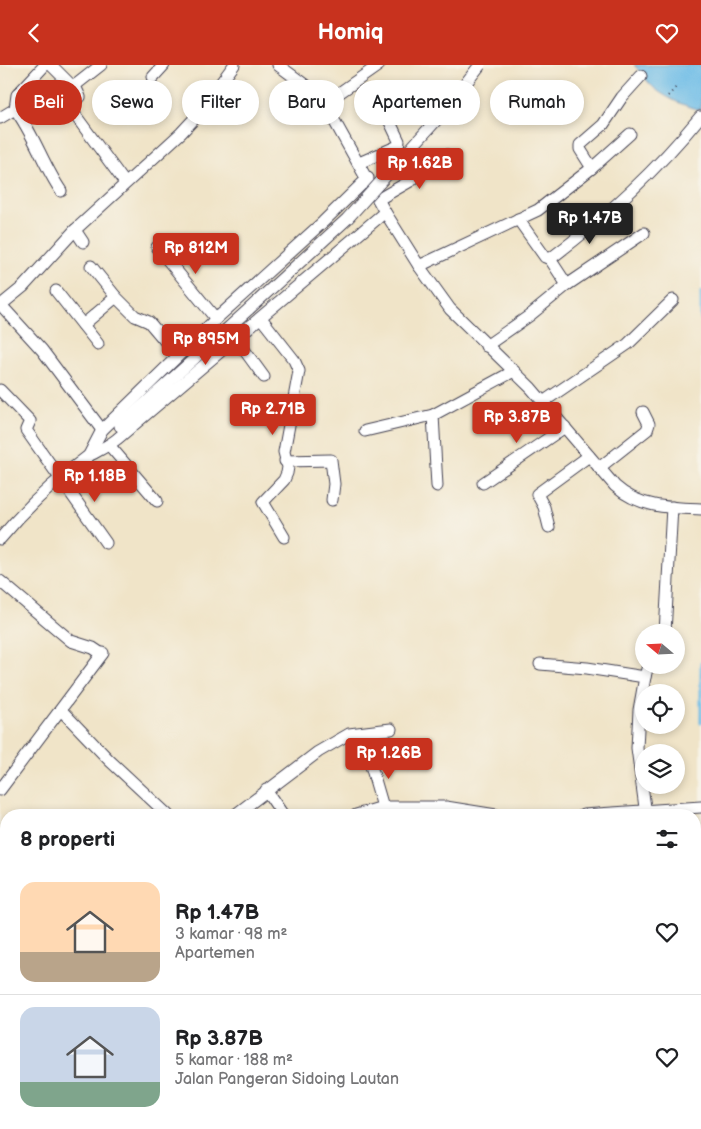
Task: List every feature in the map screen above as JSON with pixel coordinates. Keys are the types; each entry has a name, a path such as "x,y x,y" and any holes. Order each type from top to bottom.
{"street":[{"path":"32,80 46,65"},
{"path":"51,65 65,80"},
{"path":"82,80 101,65"},
{"path":"154,77 164,65"},
{"path":"102,430 42,350 0,305 23,287 75,230 195,118 234,65"},
{"path":"278,65 298,80"},
{"path":"344,90 379,65"},
{"path":"1,537 14,522 88,457 348,219 441,115 480,65"},
{"path":"592,168 580,149 580,145 603,125 622,97 641,76"},
{"path":"0,118 15,110"},
{"path":"550,259 589,229 630,192 676,146 700,117"},
{"path":"82,124 125,183"},
{"path":"25,125 46,170 61,191"},
{"path":"335,125 368,177 385,213 450,309 543,402 599,469 629,497 644,503 677,508 701,509"},
{"path":"359,163 398,145 399,141 391,125"},
{"path":"419,265 538,210 592,168 630,134"},
{"path":"379,199 412,180 429,164 447,155"},
{"path":"88,457 102,430 177,355 323,222 368,177"},
{"path":"88,457 109,445 195,371 237,340 385,213"},
{"path":"518,219 545,257 550,259 567,285"},
{"path":"75,230 83,242"},
{"path":"486,346 529,316 567,285 644,233"},
{"path":"157,247 216,319"},
{"path":"91,266 135,317 149,322 177,355"},
{"path":"56,291 98,344"},
{"path":"83,325 116,297"},
{"path":"543,402 628,344 673,301"},
{"path":"261,318 299,368 299,380 284,452 288,470 284,480 263,502 284,537"},
{"path":"237,340 264,377"},
{"path":"365,431 433,415 514,371"},
{"path":"0,390 30,421 26,430 106,543"},
{"path":"599,469 647,430 649,424 643,412"},
{"path":"433,415 437,486"},
{"path":"483,483 565,427"},
{"path":"109,445 157,501"},
{"path":"549,527 544,507 537,494 588,454"},
{"path":"285,461 331,460 334,484 332,500"},
{"path":"666,624 677,508"},
{"path":"0,581 71,641 93,648 102,654 0,789"},
{"path":"540,665 587,668 645,677"},
{"path":"645,809 638,762 639,715 646,674"},
{"path":"61,710 109,760 162,809"},
{"path":"242,809 318,752 349,734 391,729"},
{"path":"369,759 383,807"},
{"path":"266,790 279,809"},
{"path":"376,809 383,807 414,809"},
{"path":"673,809 701,807"}],"path":[{"path":"668,96 678,85"}],"water":[{"path":"634,65 701,65 701,110 680,103 659,92"}],"waterway":[{"path":"701,292 701,319"},
{"path":"701,663 701,723"}]}
